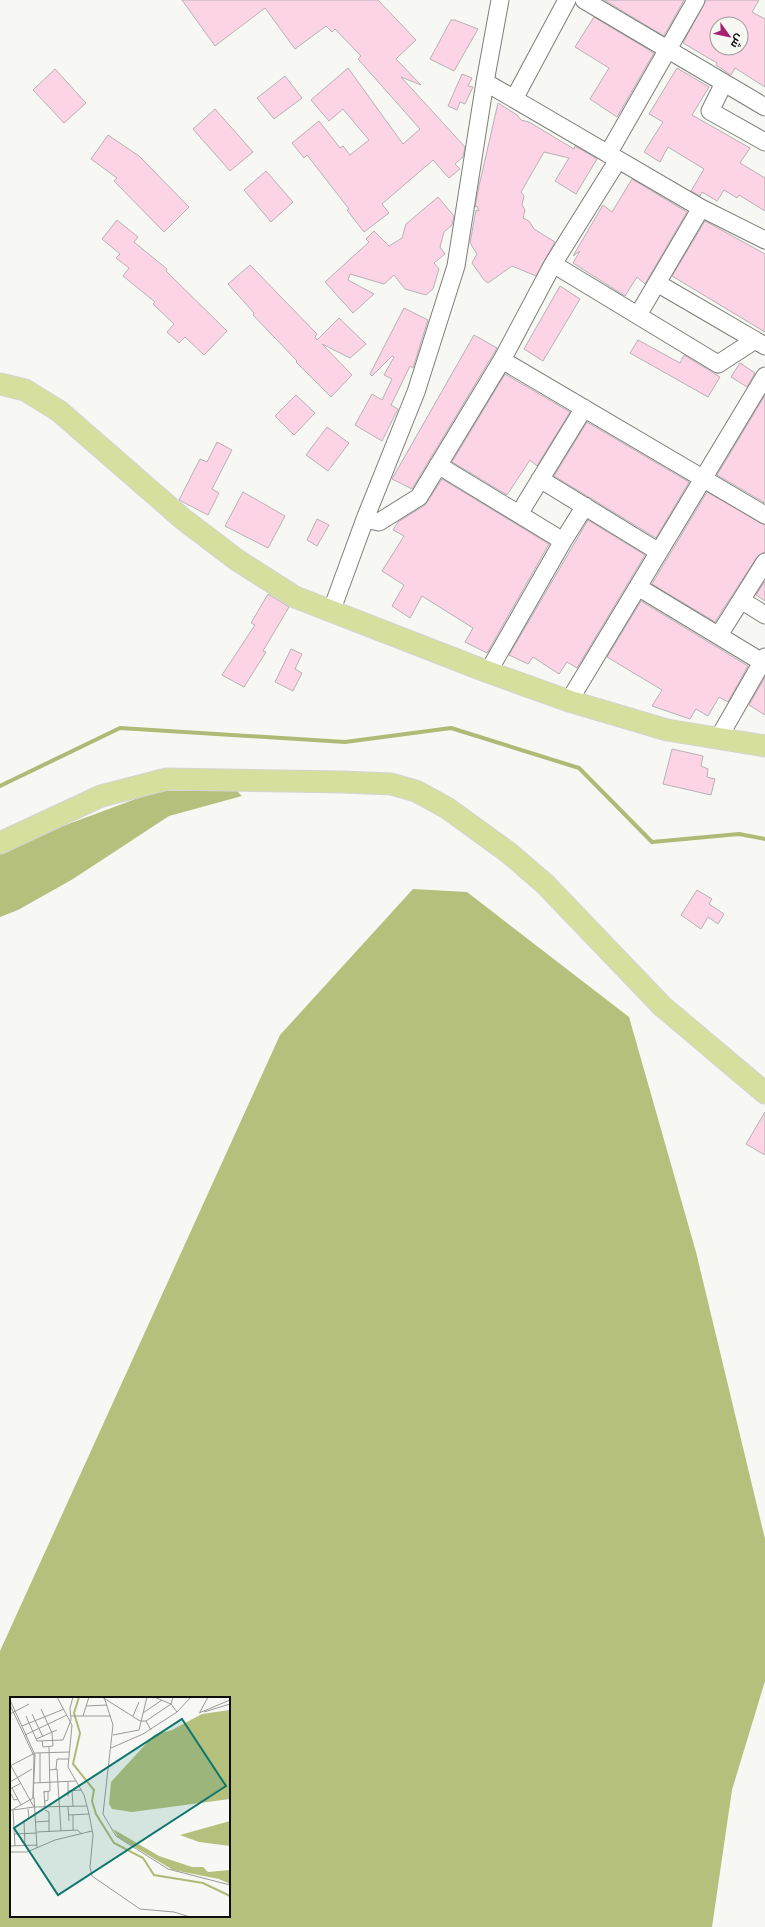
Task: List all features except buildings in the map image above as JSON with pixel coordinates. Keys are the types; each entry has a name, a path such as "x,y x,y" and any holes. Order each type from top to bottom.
{"main road":[{"path":"0,384 25,390 59,411 183,519 237,560 295,597 488,672 569,701 667,730 765,746"},
{"path":"0,843 101,796 167,780 391,784 416,791 447,808 509,853 545,884 662,1006 765,1093"}],"street":[{"path":"332,612 366,519 416,392 456,266 485,82 500,0"},
{"path":"514,99 567,0"},
{"path":"584,0 765,107"},
{"path":"366,519 379,522 419,497 502,360 553,264 613,157 668,49 696,0"},
{"path":"485,82 701,208 765,240"},
{"path":"724,82 710,111 765,142"},
{"path":"638,315 701,208"},
{"path":"553,264 718,364 760,343"},
{"path":"657,283 760,343"},
{"path":"502,360 765,515"},
{"path":"569,701 765,376"},
{"path":"519,514 584,408"},
{"path":"438,465 563,541"},
{"path":"540,479 659,552"},
{"path":"488,672 563,541 585,506"},
{"path":"720,635 765,562"},
{"path":"638,587 764,660 718,739"},
{"path":"741,600 765,615"}],"green space":[{"path":"236,790 242,796 169,816 73,879 18,910 0,917 0,854 39,835 157,791"},
{"path":"413,889 467,892 629,1017 696,1252 765,1539 765,1681 732,1790 712,1927 0,1927 0,1651 280,1035"}],"waterway":[{"path":"0,786 120,728 345,742 451,728 579,768 652,842 739,834 765,839"}]}
